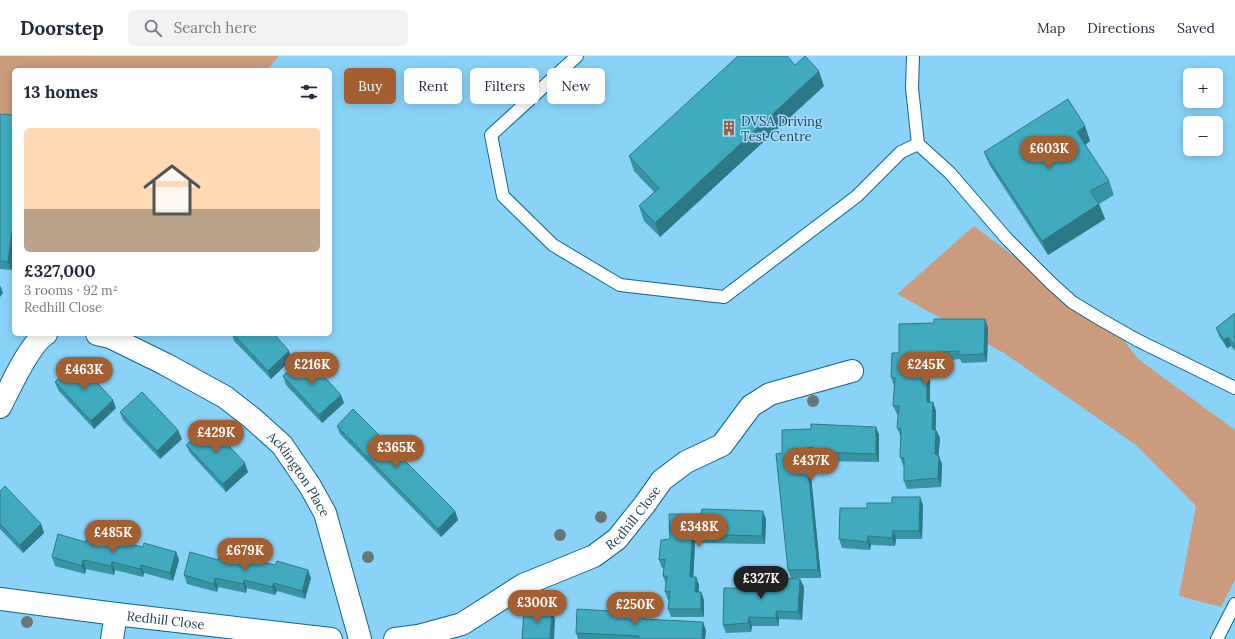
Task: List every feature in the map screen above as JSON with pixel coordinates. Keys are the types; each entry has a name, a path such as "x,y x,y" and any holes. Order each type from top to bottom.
{"street":[{"path":"0,407 32,347 42,336"},
{"name":"Acklington Place","path":"106,336 165,364 225,397 252,418 282,445 310,486 325,513 360,639"},
{"name":"Redhill Close","path":"394,639 418,636 462,624 522,585 594,556 616,539 645,504 662,480 686,462 722,445 751,406 770,394 852,371"},
{"name":"Redhill Close","path":"0,599 295,637 331,639"},
{"path":"112,639 116,614"}],"lane":[{"path":"577,56 491,135 503,196 553,245 620,285 724,297 857,196 901,152 918,144"},
{"path":"913,56 912,88 918,144 950,173 1007,239 1072,302 1100,320 1235,388"},
{"path":"1217,639 1235,604"}],"shaded area":[{"path":"0,56 279,56 269,68 12,68 12,116 0,113"},
{"path":"974,226 1123,339 1138,359 1235,430 1235,580 1221,607 1179,596 1196,506 1136,445 1004,353 897,294"}],"building":[{"name":"DVSA Driving Test Centre","path":"738,56 787,56 795,65 805,56 819,71 655,223 639,206 659,188 629,156"},
{"path":"1068,99 1085,126 1077,132 1109,181 1090,191 1099,204 1042,241 984,152"},
{"path":"0,114 12,115 12,232 8,262 0,261"},
{"path":"1235,313 1235,347 1228,337 1224,340 1216,328"},
{"path":"934,319 985,319 984,354 958,355 959,351 927,353 927,402 933,402 932,429 936,430 935,454 939,456 938,478 904,481 904,458 900,457 901,429 897,428 899,406 893,406 895,378 891,377 892,353 899,353 899,324 934,323"},
{"path":"235,336 276,336 289,351 268,371"},
{"path":"305,356 341,395 319,415 283,376"},
{"path":"77,361 113,400 91,421 55,382"},
{"path":"142,392 178,430 157,451 120,412"},
{"path":"353,409 455,511 438,529 337,426"},
{"path":"811,424 876,427 876,454 814,452 813,447 802,449 803,457 807,457 818,570 788,570 776,454 782,453 782,430 811,429"},
{"path":"209,425 245,463 223,484 186,445"},
{"path":"5,486 41,524 20,545 0,524 0,491"},
{"path":"892,497 920,497 919,531 893,531 892,538 868,536 867,542 839,539 840,508 867,508 867,503 892,503"},
{"path":"702,509 763,511 762,536 692,534 690,577 696,577 695,592 701,592 701,609 668,609 670,591 665,592 667,576 663,576 665,559 659,560 661,540 670,539 669,514 701,514"},
{"path":"58,534 85,542 87,539 114,544 116,541 143,547 144,543 176,552 170,573 141,565 140,569 112,562 111,566 83,560 82,566 52,557"},
{"path":"190,552 218,560 219,557 247,562 248,559 275,565 277,561 308,570 302,591 274,583 272,587 244,580 243,584 215,578 214,584 184,575"},
{"path":"774,578 800,579 798,612 776,611 776,618 749,617 748,623 723,625 724,588 748,588 748,581 774,584"},
{"path":"524,609 552,610 550,639 522,639"},
{"path":"577,609 642,613 643,619 703,622 702,639 639,639 639,636 576,633"}],"place":[{"name":"DVSA Driving Test Centre","path":"729,128"}]}
